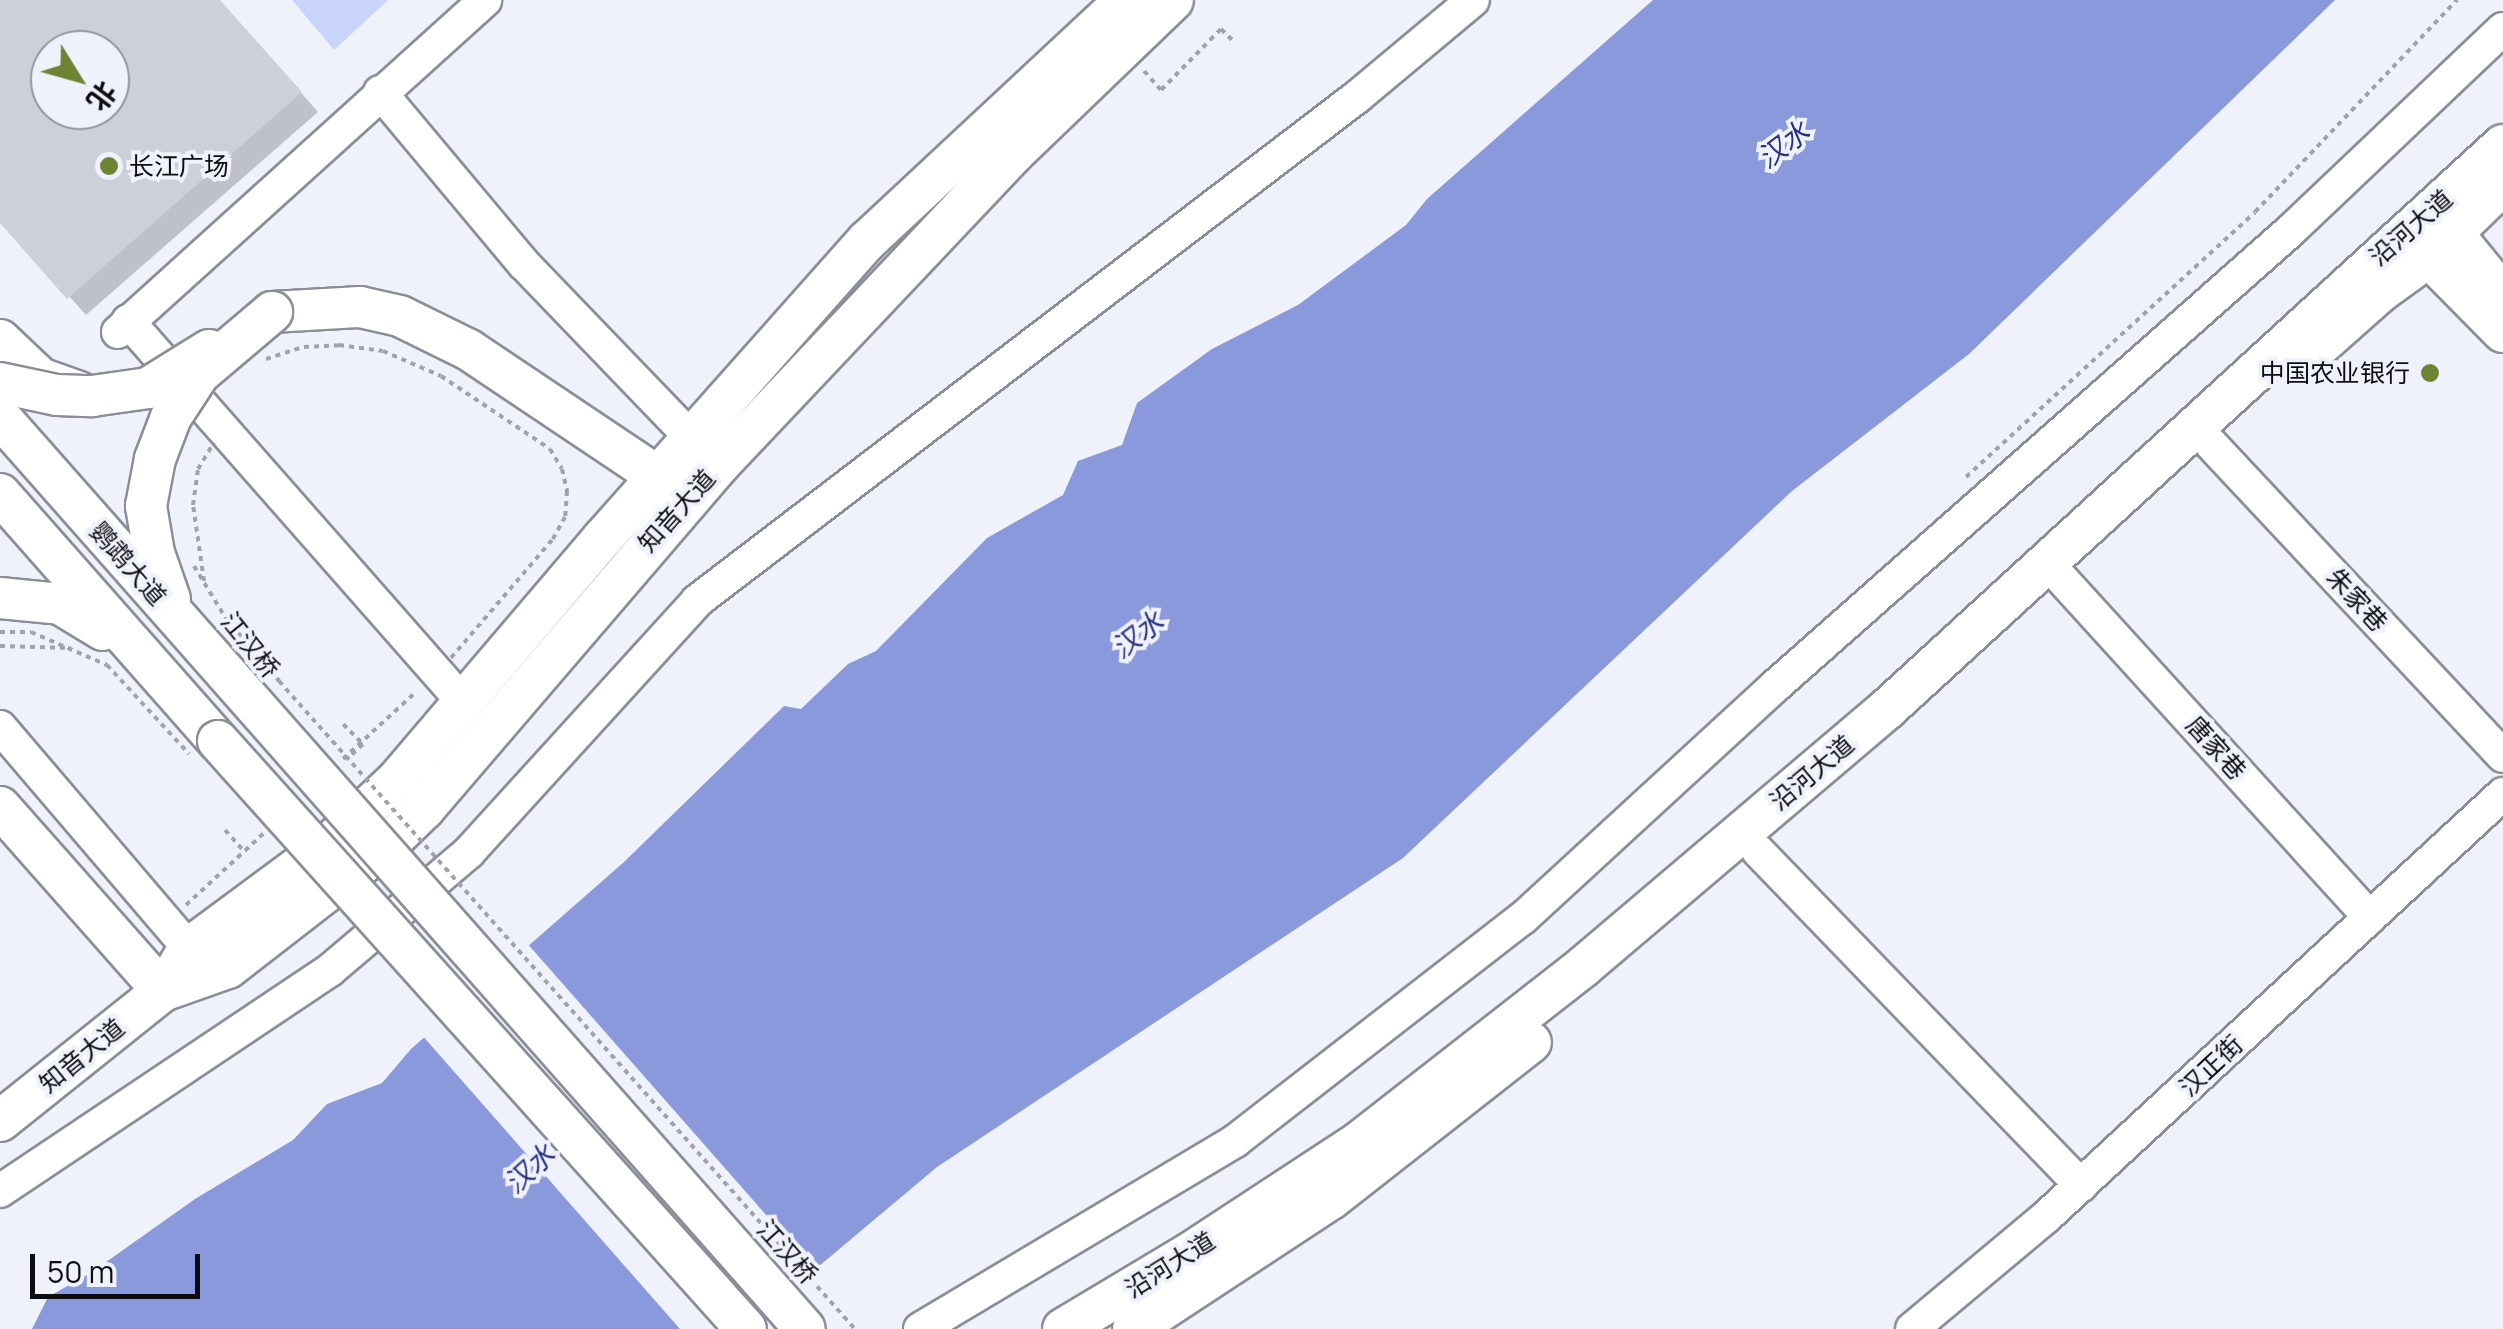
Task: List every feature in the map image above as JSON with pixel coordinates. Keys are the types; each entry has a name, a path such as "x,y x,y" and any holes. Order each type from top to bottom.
{"main road":[{"name":"知音大道","path":"705,452 867,241 1125,0"},
{"name":"知音大道","path":"164,991 189,948 361,816 705,452 1173,0"},
{"name":"沿河大道","path":"1133,1329 1330,1199 1480,1083 1758,851 2380,292 2503,144"},
{"name":"沿河大道","path":"1063,1329 1190,1253 1358,1142 1584,966 1887,709 2347,282 2430,235 2497,190"},
{"path":"2497,190 2489,272 2501,311"},
{"path":"2430,235 2501,311"},
{"path":"2380,292 2447,288 2501,311"},
{"path":"0,384 57,395 92,396 148,388 272,312 360,307 400,316 469,350 673,487"},
{"path":"182,626 154,553 146,506 155,458 171,417 199,374 272,312"},
{"path":"0,340 40,378 92,396"},
{"name":"鹦鹉大道","path":"0,417 256,710"},
{"name":"知音大道","path":"0,1121 164,991 228,968 388,844 480,744 673,487"},
{"name":"鹦鹉大道","path":"0,494 146,662 208,753"},
{"path":"0,598 60,604 146,662"},
{"name":"江汉桥","path":"256,710 805,1329"},
{"path":"208,753 746,1329"},
{"path":"0,806 164,991"}],"street":[{"path":"464,704 123,327 486,0"},
{"path":"0,1191 330,970 469,852 697,601 1358,97 1473,0"},
{"path":"920,1329 1235,1141 1523,918 1774,688 2289,232 2503,29"},
{"path":"380,92 524,264 705,452"},
{"name":"朱家巷","path":"2211,444 2503,756"},
{"name":"唐家巷","path":"2062,578 2370,917"},
{"path":"0,727 189,948"},
{"name":"汉正街","path":"1912,1329 2080,1185 2503,794"},
{"path":"1758,851 2080,1185"}],"path":[{"path":"1955,488 2255,212 2457,0"},
{"path":"1138,65 1161,90 1221,29 1233,41"},
{"path":"262,360 304,348 339,346 383,352 441,376 550,449 567,491 565,517 552,540 449,660"},
{"path":"205,585 193,505 198,469 214,442"},
{"name":"江汉桥","path":"191,561 225,617 855,1329"},
{"path":"0,632 30,632 76,648 107,665 208,753"},
{"path":"0,646 76,648"},
{"path":"343,724 362,744 348,758"},
{"path":"225,830 244,851 261,835"}],"shaded area":[{"path":"292,0 388,0 334,50"}],"water":[{"name":"汉水","path":"1653,0 2335,0 1969,354 1792,491 1403,858 937,1167 744,1329 32,1329 48,1297 92,1272 195,1199 293,1140 327,1104 382,1083 411,1049 624,862 784,706 801,709 848,664 876,651 987,538 1063,495 1078,461 1122,445 1137,403 1212,349 1298,305 1406,225 1427,199"}],"pier":[{"path":"526,942 818,1274 752,1329 680,1329 421,1034"}],"building":[{"name":"长江广场","path":"0,0 220,0 302,92 67,299 0,223"}],"place":[{"name":"长江广场","path":"109,166"},
{"name":"中国农业银行","path":"2430,373"}]}
